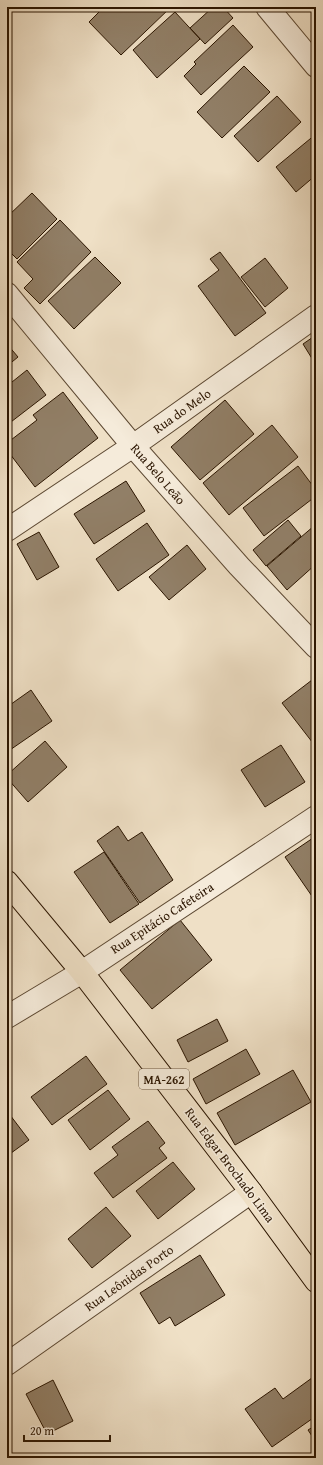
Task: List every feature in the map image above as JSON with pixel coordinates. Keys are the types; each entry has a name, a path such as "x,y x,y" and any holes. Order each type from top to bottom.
{"main road":[{"name":"Rua Edgar Brochado Lima","path":"7,882 82,972 251,1192 316,1281"}],"street":[{"path":"267,7 316,66"},
{"name":"Rua Belo Leão","path":"7,294 133,446 239,566 316,647"},
{"name":"Rua do Melo","path":"7,530 133,446 316,316"},
{"name":"Rua Epitácio Cafeteira","path":"7,1017 82,972 316,817"},
{"name":"Rua Leônidas Porto","path":"7,1364 251,1192"}],"building":[{"path":"104,7 171,7 121,55 89,22"},
{"path":"213,7 223,7 233,18 205,44 190,28"},
{"path":"175,12 200,39 157,78 133,50"},
{"path":"233,25 253,47 201,95 184,76 196,64 194,62"},
{"path":"244,66 270,92 222,138 197,112"},
{"path":"277,96 301,122 258,162 234,136"},
{"path":"316,134 316,175 296,192 276,167"},
{"path":"32,193 57,219 17,259 7,249 7,217"},
{"path":"60,220 91,252 40,304 24,288 33,279 17,262"},
{"path":"220,252 266,313 235,336 198,286 219,270 210,259"},
{"path":"95,257 121,283 74,329 48,301"},
{"path":"265,258 288,288 265,307 241,277"},
{"path":"316,335 316,365 303,344"},
{"path":"7,344 18,357 7,366"},
{"path":"27,370 46,395 7,425 7,386"},
{"path":"63,392 98,438 35,487 7,450 7,443 37,420 33,415"},
{"path":"225,400 254,434 200,480 171,447"},
{"path":"272,425 298,457 229,515 203,483"},
{"path":"298,466 316,490 316,496 264,536 243,508"},
{"path":"126,481 145,511 94,544 74,514"},
{"path":"288,520 301,536 266,566 253,550"},
{"path":"147,523 169,555 118,591 96,559"},
{"path":"314,526 316,528 316,564 287,590 267,566"},
{"path":"39,532 59,567 37,580 17,544"},
{"path":"187,545 206,569 169,600 149,577"},
{"path":"312,680 316,685 316,747 282,703"},
{"path":"31,690 52,721 7,752 7,707"},
{"path":"45,741 67,767 28,802 7,778 7,775"},
{"path":"281,745 305,782 265,807 241,770"},
{"path":"118,826 128,841 142,832 173,880 140,903 97,841"},
{"path":"313,838 316,843 316,902 285,857"},
{"path":"104,852 139,904 110,923 74,872"},
{"path":"180,920 212,960 152,1009 120,970"},
{"path":"217,1019 228,1041 188,1062 177,1040"},
{"path":"246,1049 260,1074 206,1104 193,1079"},
{"path":"86,1056 107,1084 52,1125 31,1097"},
{"path":"293,1070 311,1102 235,1145 217,1113"},
{"path":"108,1090 130,1119 90,1150 68,1120"},
{"path":"7,1111 29,1140 7,1156"},
{"path":"148,1121 165,1143 159,1148 167,1158 113,1198 94,1173 118,1155 112,1147"},
{"path":"173,1162 195,1189 158,1219 136,1191"},
{"path":"106,1207 131,1236 92,1268 68,1239"},
{"path":"200,1255 225,1295 175,1326 170,1317 159,1324 140,1293"},
{"path":"316,1375 316,1416 272,1447 245,1409 275,1388 283,1399"},
{"path":"53,1380 73,1421 47,1434 26,1394"},
{"path":"316,1425 316,1442 308,1430"}]}
